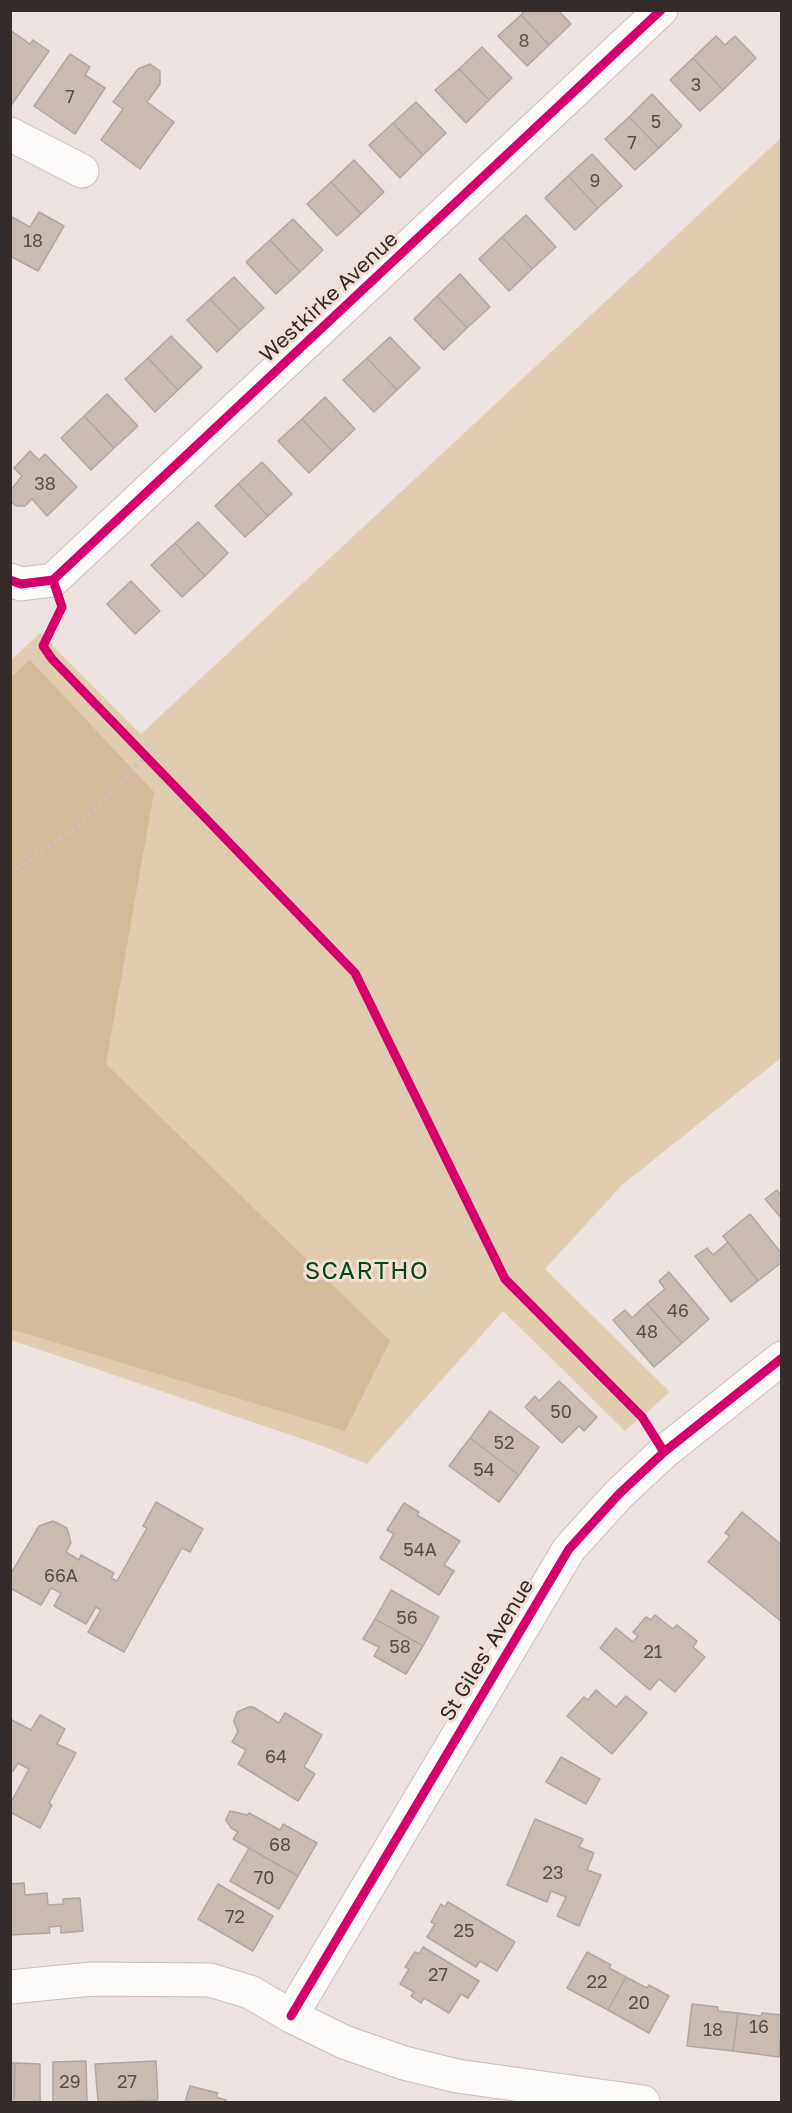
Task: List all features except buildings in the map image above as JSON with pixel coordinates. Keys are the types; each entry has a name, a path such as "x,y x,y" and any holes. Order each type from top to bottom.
{"street":[{"name":"Westkirke Avenue","path":"10,580 21,584 53,580 661,10"},
{"path":"10,134 82,171"},
{"name":"St Giles' Avenue","path":"291,2016 569,1549 619,1494 664,1452 782,1358"},
{"path":"10,1987 92,1979 210,1980 250,1992 291,2016 344,2042 404,2063 457,2076 643,2103"}],"path":[{"path":"10,873 73,830 145,756"}],"shaded area":[{"path":"781,138 781,1058 622,1185 545,1269 670,1392 625,1431 503,1311 367,1464 317,1444 11,1340 11,660 40,633 141,734"},
{"path":"30,660 154,792 106,1064 390,1341 345,1431 11,1329 10,678"}],"cycle path":[{"path":"10,580 21,584 53,580 661,10"},
{"path":"53,580 62,607 43,646 52,659 355,973 505,1279 642,1417 664,1452"},
{"path":"291,2016 569,1549 619,1494 664,1452 782,1358"}],"district":[{"name":"SCARTHO","path":"367,1271"}]}
